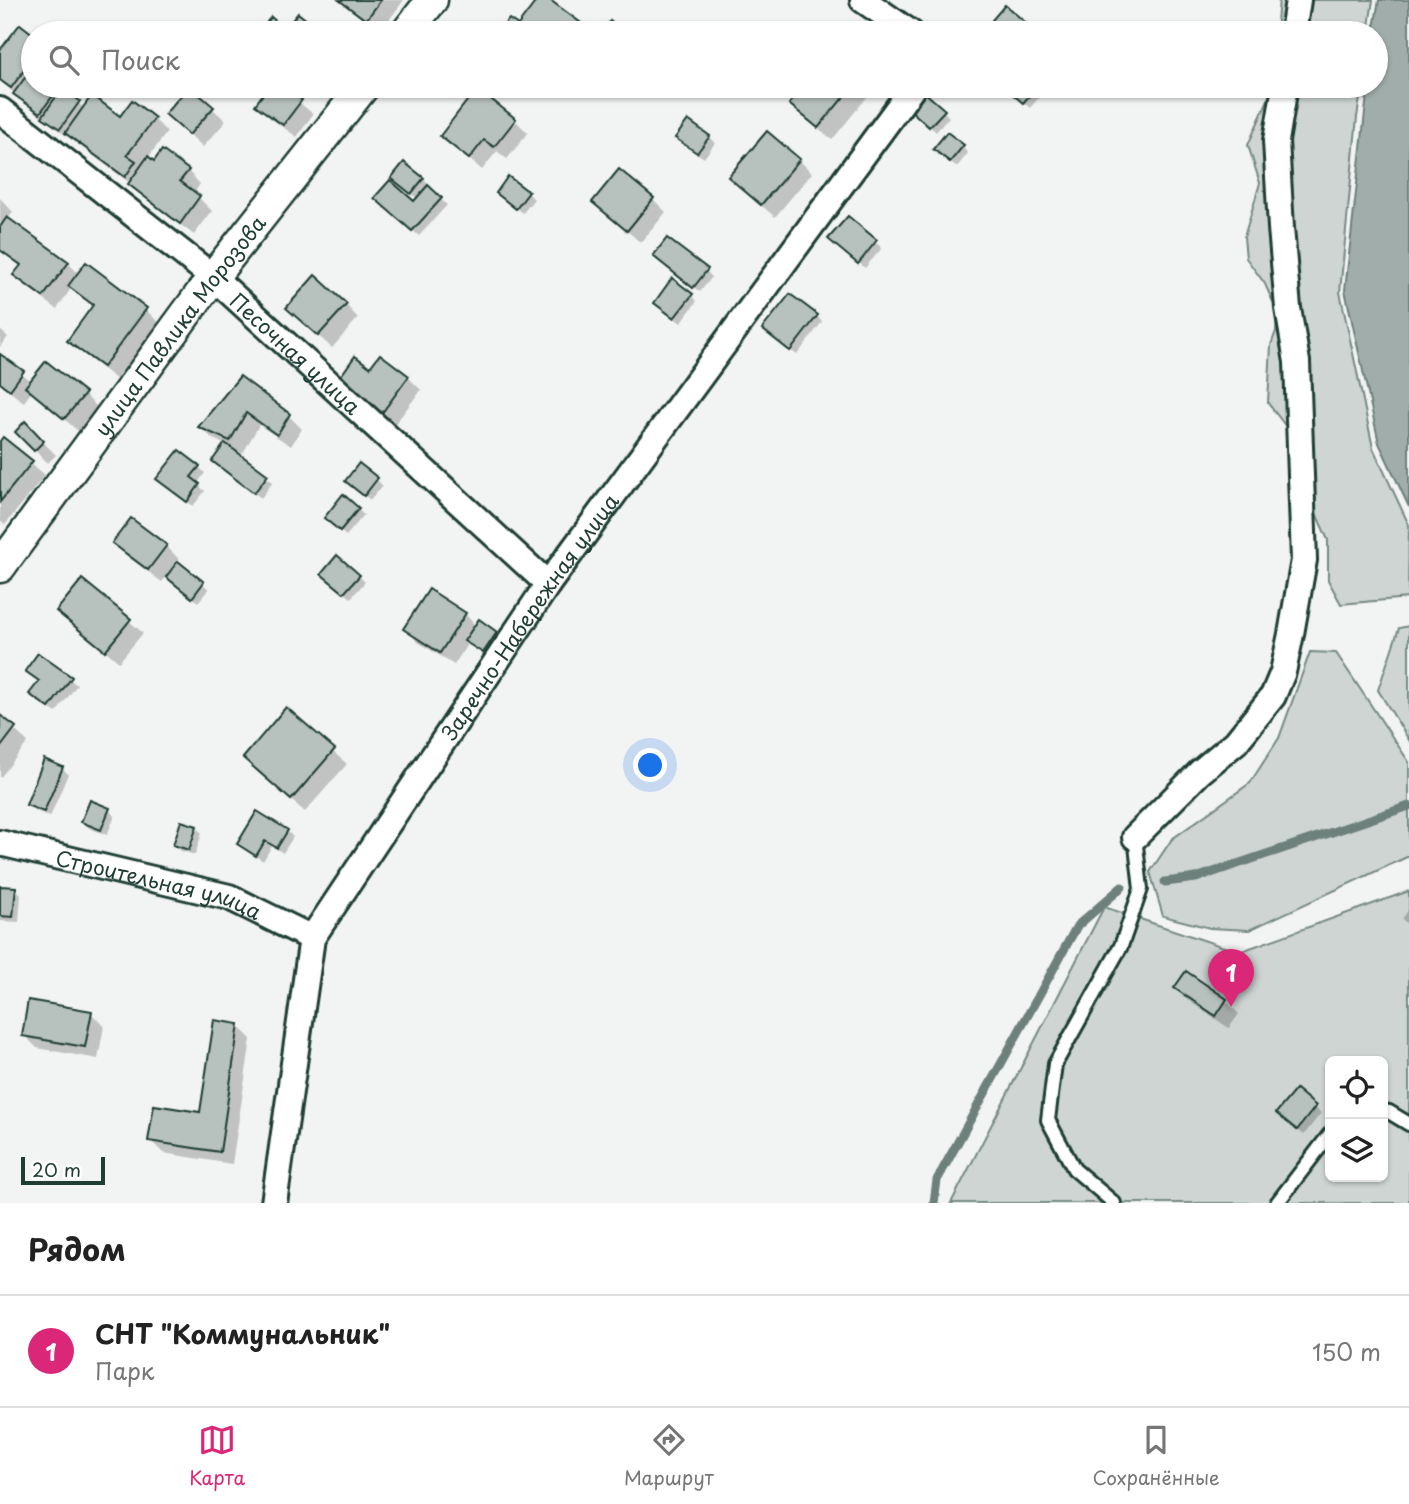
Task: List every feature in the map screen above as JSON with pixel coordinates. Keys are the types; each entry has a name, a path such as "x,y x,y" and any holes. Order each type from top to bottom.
{"street":[{"path":"415,21 432,0"},
{"path":"863,0 894,21"},
{"path":"1295,21 1298,0"},
{"name":"улица Павлика Морозова","path":"0,567 213,277 355,98"},
{"name":"Заречно-Набережная улица","path":"274,1203 312,938 548,584 905,98"},
{"path":"1135,838 1200,772 1236,742 1273,696 1283,672 1291,634 1304,560 1297,362 1287,294 1276,141 1283,98"},
{"name":"Песочная улица","path":"0,110 213,277 548,584"},
{"name":"Строительная улица","path":"0,843 229,897 312,938"}],"lane":[{"path":"1114,1203 1074,1168 1048,1120 1055,1064 1121,946 1141,889 1135,838"},
{"path":"1388,1112 1409,1124"},
{"path":"1277,1203 1325,1141"}],"shaded area":[{"path":"1279,0 1373,0 1370,21 1277,21"},
{"path":"1379,0 1409,0 1409,507 1379,443 1345,290 1367,98 1388,98 1388,21 1375,21"},
{"path":"1269,98 1360,98 1340,292 1373,448 1409,525 1408,598 1341,604 1328,580 1328,540 1311,502 1293,436 1268,403 1271,345 1276,331 1277,311 1265,284 1246,258 1244,237 1260,183 1248,145"},
{"path":"1409,626 1409,740 1378,690 1399,628"},
{"path":"1310,652 1336,653 1409,762 1409,856 1249,930 1210,928 1163,916 1150,872 1172,839 1250,783 1279,738"},
{"path":"1409,891 1409,1203 951,1203 1104,907 1239,952"}],"building":[{"path":"339,0 381,0 366,20"},
{"path":"537,0 550,0 578,21 521,21"},
{"path":"1005,5 1024,21 993,21"},
{"path":"298,13 308,21 292,21"},
{"path":"21,25 21,74 11,88 0,80 0,50"},
{"path":"21,83 21,98 51,98 40,113 13,94"},
{"path":"55,98 76,98 80,101 60,129 42,117"},
{"path":"90,98 96,98 120,116 132,100 155,118 127,155 136,161 125,177 65,133"},
{"path":"179,98 203,98 214,107 189,135 165,114"},
{"path":"260,98 302,100 283,125 255,105"},
{"path":"469,98 490,98 516,119 494,147 484,140 469,159 440,136"},
{"path":"794,98 843,98 818,128 789,104"},
{"path":"917,98 931,98 945,110 929,127 908,108"},
{"path":"688,120 710,136 697,153 675,138"},
{"path":"767,131 800,159 761,205 728,177"},
{"path":"947,132 964,145 950,162 933,149"},
{"path":"162,150 189,170 180,181 200,196 180,224 128,184 148,156 154,161"},
{"path":"404,162 424,178 411,194 391,178"},
{"path":"619,169 654,198 627,231 592,202"},
{"path":"508,176 529,192 516,209 496,193"},
{"path":"390,180 414,201 428,185 442,198 412,231 374,198"},
{"path":"848,216 877,240 858,264 828,239"},
{"path":"7,217 69,262 43,297 13,275 21,265 0,250 0,227"},
{"path":"667,238 708,269 693,288 653,256"},
{"path":"86,262 147,308 103,367 67,341 93,305 68,286"},
{"path":"315,275 347,304 318,336 286,308"},
{"path":"672,278 693,294 674,318 654,303"},
{"path":"790,294 818,315 790,351 762,329"},
{"path":"0,354 24,371 10,390 0,383"},
{"path":"380,354 409,376 379,417 335,384 355,356 370,367"},
{"path":"46,361 86,393 64,419 25,387"},
{"path":"240,376 290,414 277,435 246,413 230,441 198,427"},
{"path":"25,421 44,441 34,451 15,432"},
{"path":"3,437 33,461 0,502 0,441"},
{"path":"225,443 268,475 254,493 212,461"},
{"path":"179,450 200,466 191,477 200,484 187,502 156,479"},
{"path":"359,463 378,478 364,496 345,481"},
{"path":"343,494 359,508 340,531 324,518"},
{"path":"131,518 167,545 148,570 112,543"},
{"path":"337,555 360,575 344,593 321,574"},
{"path":"178,561 204,582 192,598 166,577"},
{"path":"82,579 131,619 105,651 56,611"},
{"path":"429,589 466,613 440,653 403,629"},
{"path":"479,619 497,632 483,653 464,641"},
{"path":"38,653 72,677 49,708 29,694 39,681 25,671"},
{"path":"286,707 335,749 291,800 243,758"},
{"path":"0,715 16,727 0,748"},
{"path":"44,759 63,767 44,812 26,805"},
{"path":"90,800 110,808 101,830 81,822"},
{"path":"257,811 288,830 277,848 265,841 256,856 237,844"},
{"path":"181,821 197,826 189,850 173,845"},
{"path":"0,886 16,887 13,917 0,916"},
{"path":"1186,971 1227,999 1216,1016 1174,988"},
{"path":"28,1000 92,1011 85,1047 22,1036"},
{"path":"214,1020 239,1024 220,1152 148,1141 154,1105 200,1112"},
{"path":"1296,1089 1316,1106 1297,1130 1276,1113"}],"waterway":[{"path":"1165,882 1196,878 1409,806"},
{"path":"934,1203 937,1180 1077,926 1122,887"}],"place":[{"name":"СНТ \"Коммунальник\"","path":"1231,1007"}]}
